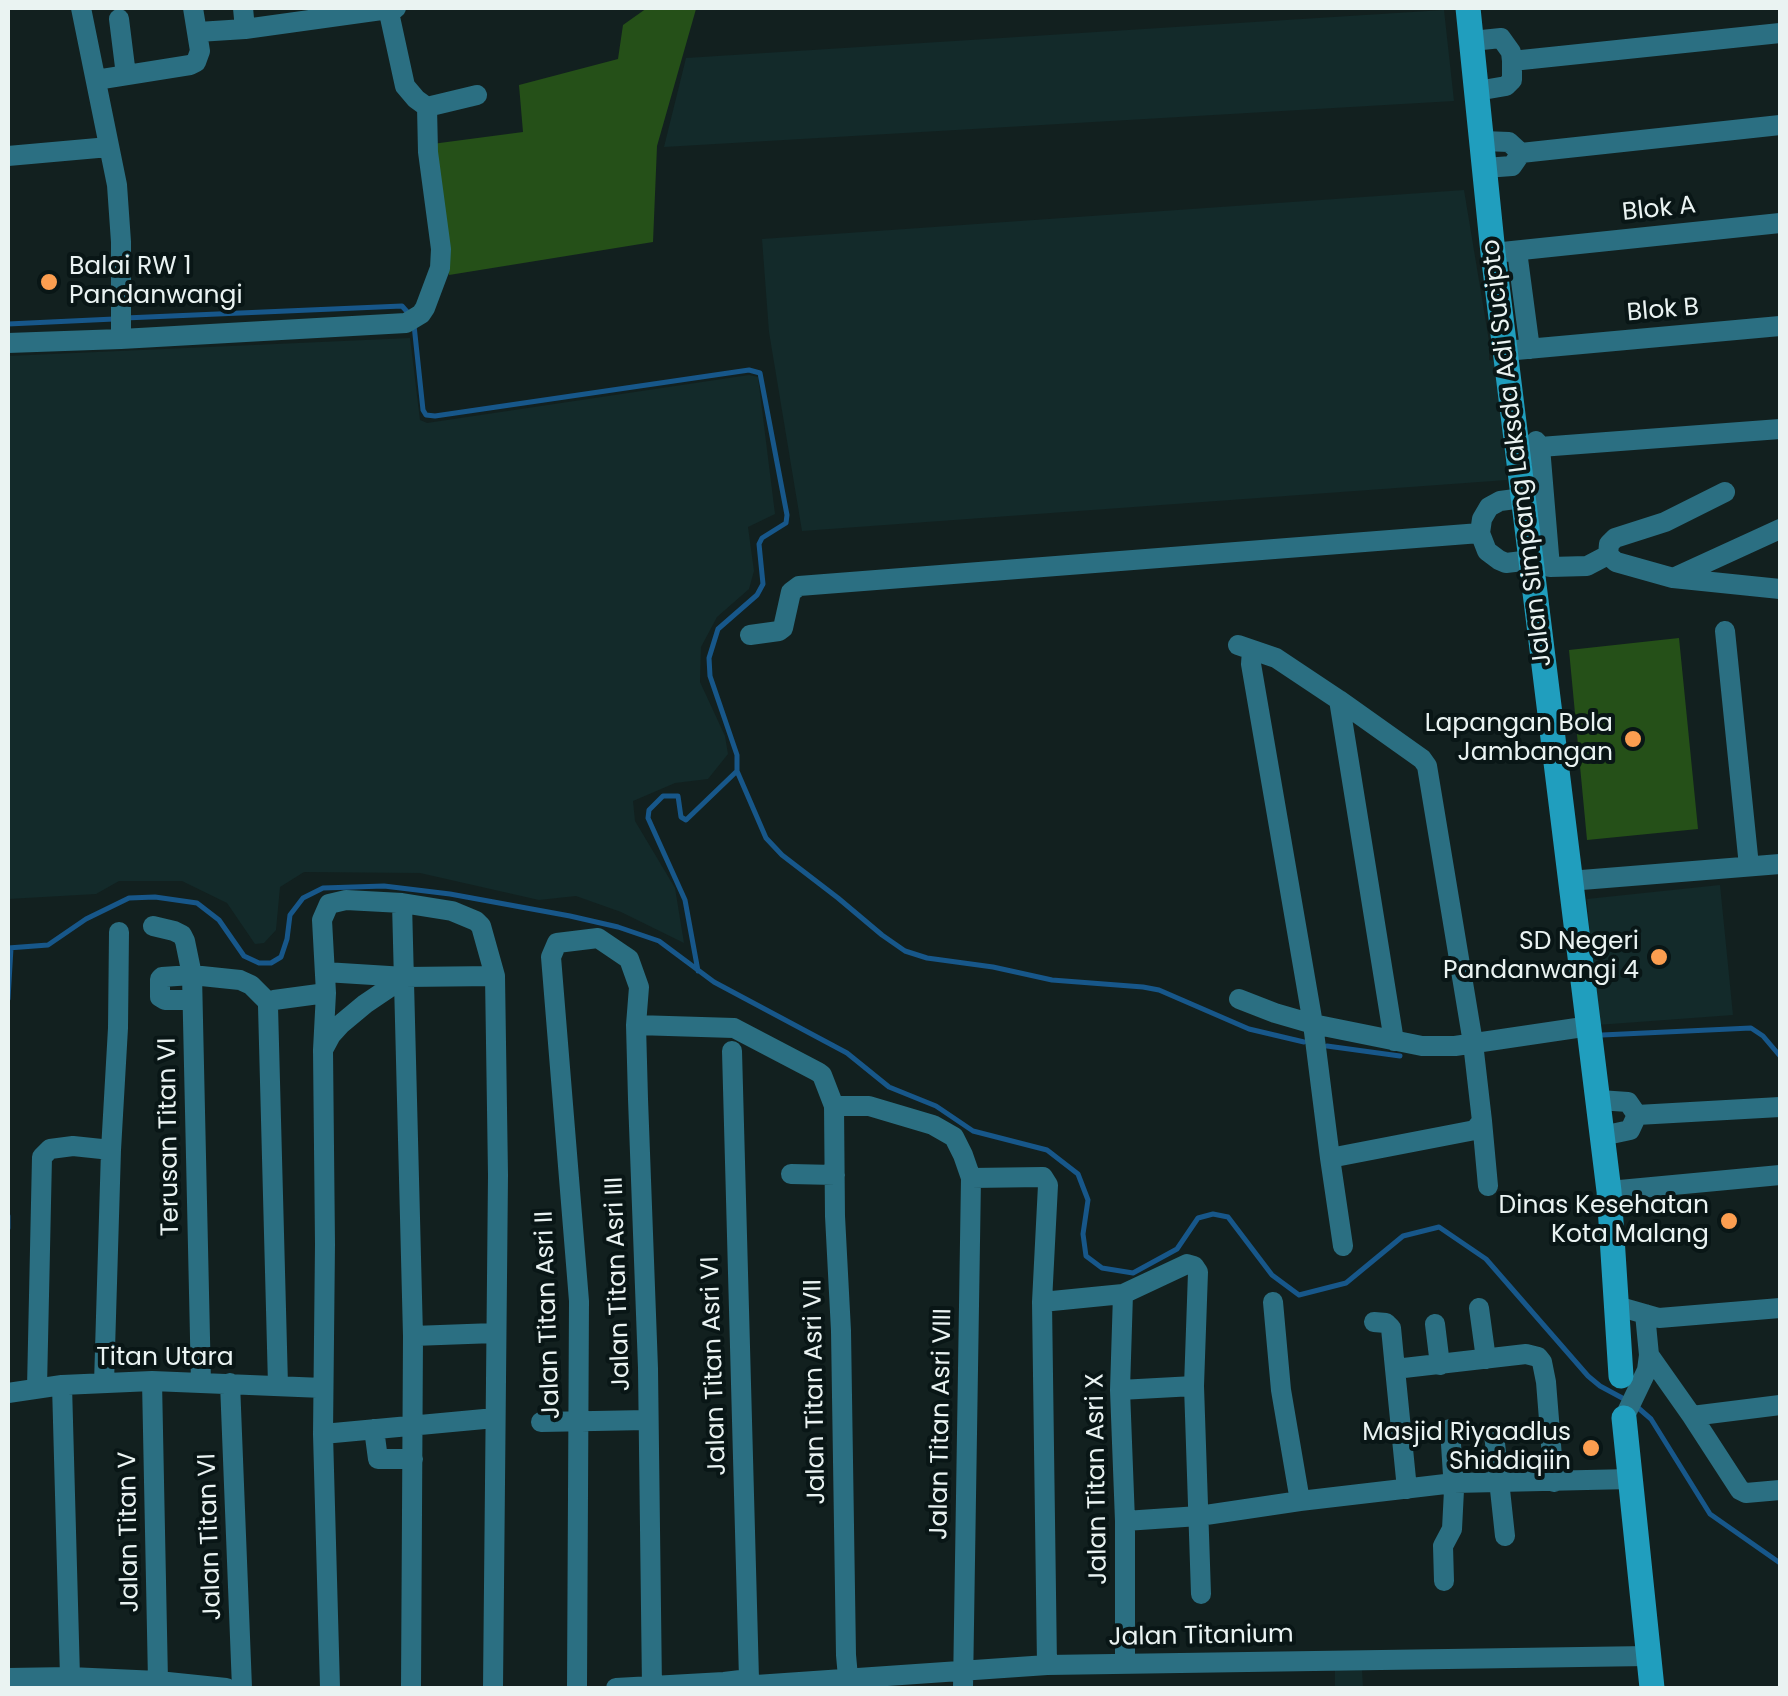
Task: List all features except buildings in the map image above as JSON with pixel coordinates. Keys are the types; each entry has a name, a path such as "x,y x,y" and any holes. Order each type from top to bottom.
{"street":[{"path":"80,8 117,185 121,326"},
{"path":"96,80 196,62 200,51 192,8"},
{"path":"198,32 244,18 391,8 405,86 416,100 428,107 478,94"},
{"name":"Jalan Simpang Laksda Adi Sucipto","path":"1468,8 1486,168 1529,349 1523,498 1538,565 1570,880 1599,1100 1620,1366"},
{"path":"120,19 126,75"},
{"path":"1512,61 1780,32"},
{"path":"1472,41 1501,38 1511,52 1512,80 1506,86 1478,91"},
{"path":"8,343 121,326 414,319 432,292 440,268 428,152 428,107"},
{"path":"1483,142 1508,142 1521,153 1780,124"},
{"path":"8,156 109,147"},
{"path":"1486,168 1512,166 1521,153"},
{"name":"Blok A","path":"1505,252 1780,223"},
{"name":"Blok B","path":"1529,349 1780,326"},
{"path":"1538,565 1525,447 1780,429"},
{"path":"1608,555 1609,544 1615,538 1665,522 1725,492"},
{"path":"1523,498 1500,501 1489,507 1482,519 1480,533 1487,551 1499,560 1587,566 1608,555"},
{"path":"1673,578 1780,529"},
{"path":"750,635 779,632 783,628 791,592 799,586 1480,533"},
{"path":"1608,555 1616,562 1673,578 1780,589"},
{"path":"1724,631 1749,866"},
{"path":"1342,1246 1313,1024 1251,664 1245,648 1287,664 1428,766 1473,1043 1488,1186"},
{"path":"1339,700 1394,1041"},
{"path":"1570,880 1780,864"},
{"path":"330,1688 322,1434 326,982 322,920 329,904 346,900 452,911 479,922 495,976 498,1176 493,1688"},
{"path":"402,903 413,1336 412,1688"},
{"path":"153,926 182,935 192,976"},
{"path":"104,1384 119,932"},
{"name":"Jalan Titan Asri III","path":"558,943 598,938 628,960 639,986 636,1025 648,1368 652,1688"},
{"name":"Jalan Titan Asri II","path":"558,943 551,957 579,1301 576,1688"},
{"path":"192,1000 160,997 160,979 192,976 240,980 269,1003"},
{"name":"Terusan Titan VI","path":"192,976 201,1383"},
{"path":"269,1003 326,982 405,976 495,976"},
{"path":"323,1050 341,1024 405,976"},
{"path":"1239,999 1313,1024 1422,1046 1473,1043 1590,1026"},
{"path":"269,1003 278,1385"},
{"path":"636,1025 734,1028 818,1072 834,1106 868,1106 933,1125 954,1138 972,1178 1047,1180 1042,1302 1047,1666"},
{"name":"Jalan Titan Asri VI","path":"732,1051 755,1684"},
{"path":"1599,1100 1628,1102 1637,1115"},
{"name":"Jalan Titan Asri VII","path":"834,1106 848,1677"},
{"path":"1637,1115 1780,1108"},
{"path":"1602,1136 1630,1130 1637,1115"},
{"path":"1330,1158 1475,1130 1482,1121"},
{"path":"37,1388 42,1157 50,1149 72,1146 111,1150"},
{"path":"791,1174 835,1176"},
{"path":"1609,1191 1780,1175"},
{"name":"Jalan Titan Asri VIII","path":"963,1679 972,1178"},
{"path":"1042,1302 1123,1294 1187,1264 1198,1272 1194,1386 1200,1594"},
{"name":"Jalan Titan Asri X","path":"1123,1294 1120,1390 1125,1663"},
{"path":"1272,1302 1281,1390 1300,1501"},
{"path":"1617,1306 1659,1318 1780,1308"},
{"path":"1479,1308 1486,1359"},
{"path":"1645,1314 1648,1362 1624,1418 1652,1688"},
{"path":"1374,1322 1386,1323 1391,1328 1407,1489"},
{"path":"1435,1324 1440,1365"},
{"path":"413,1336 495,1333"},
{"path":"1395,1370 1533,1354 1542,1362 1554,1482"},
{"path":"1620,1366 1648,1362"},
{"path":"1648,1362 1692,1416 1740,1490 1780,1490"},
{"name":"Titan Utara","path":"8,1393 62,1385 152,1381 323,1388"},
{"name":"Jalan Titan V","path":"152,1381 158,1681"},
{"name":"Jalan Titan VI","path":"230,1383 242,1688"},
{"path":"62,1385 70,1676"},
{"path":"1120,1390 1194,1386"},
{"path":"1692,1416 1780,1405"},
{"path":"322,1434 495,1418"},
{"path":"541,1422 647,1420"},
{"path":"374,1429 378,1460 413,1459"},
{"path":"1444,1581 1443,1546 1452,1529 1454,1484 1450,1429"},
{"path":"1494,1434 1504,1536"},
{"path":"1125,1521 1199,1516 1454,1484 1631,1479"},
{"name":"Jalan Titanium","path":"616,1688 725,1686 848,1677 963,1679 1047,1666 1125,1663 1648,1656"},
{"path":"8,1678 70,1676 226,1688"}],"shaded area":[{"path":"1444,10 1454,101 664,147 686,58"},
{"path":"1464,190 1489,360 1496,361 1507,480 802,531 769,332 762,239"},
{"path":"410,338 420,420 427,423 749,375 758,377 775,514 748,527 754,571 749,589 717,617 701,647 700,682 725,736 728,754 708,779 675,783 633,801 635,821 675,888 684,943 621,912 576,896 539,900 420,873 304,872 280,887 276,930 264,943 255,944 227,903 182,881 119,881 96,894 8,899 8,356"},
{"name":"SD Negeri Pandanwangi 4","path":"1720,885 1733,1015 1597,1025 1587,899"},
{"path":"1362,1669 1363,1688 1335,1688 1335,1670"}],"green space":[{"path":"647,8 696,9 657,146 653,242 449,275 432,144 523,132 519,85 618,59 623,25"},
{"name":"Lapangan Bola Jambangan","path":"1679,638 1698,829 1587,840 1569,650"}],"waterway":[{"path":"125,318 402,306 410,315"},
{"path":"8,324 114,319"},
{"path":"414,325 426,415 749,370 760,373 787,515 786,523 759,544 763,584 757,595 718,629 709,658 710,676 737,755 737,771 686,820 681,817 678,796 663,796 649,810 648,818 685,900 698,971"},
{"path":"737,771 766,838 782,855 905,951 1052,980 1159,990 1249,1029 1304,1042"},
{"path":"8,948 48,945 86,919 129,898 155,897 197,903 219,920 244,956 259,963 271,963 281,957 290,915 303,898 323,888 384,886 450,894 618,927 659,941 714,982 847,1053 889,1087 936,1106 973,1131 1047,1150 1078,1174 1088,1200 1083,1234 1086,1256 1102,1268 1133,1273 1177,1249 1198,1218 1213,1214 1228,1217 1272,1275 1299,1295 1346,1283 1403,1236 1439,1227 1486,1259 1588,1376 1626,1400"},
{"path":"8,999 11,948"},
{"path":"1602,1035 1751,1028 1780,1056"},
{"path":"1327,1046 1400,1056"},
{"path":"8,1216 8,1228"},
{"path":"1636,1406 1651,1419 1710,1514 1780,1563"}],"place":[{"name":"Balai RW 1 Pandanwangi","path":"49,282"},
{"name":"Lapangan Bola Jambangan","path":"1633,739"},
{"name":"SD Negeri Pandanwangi 4","path":"1659,957"},
{"name":"Dinas Kesehatan Kota Malang","path":"1729,1221"},
{"name":"Masjid Riyaadlus Shiddiqiin","path":"1591,1448"}]}
